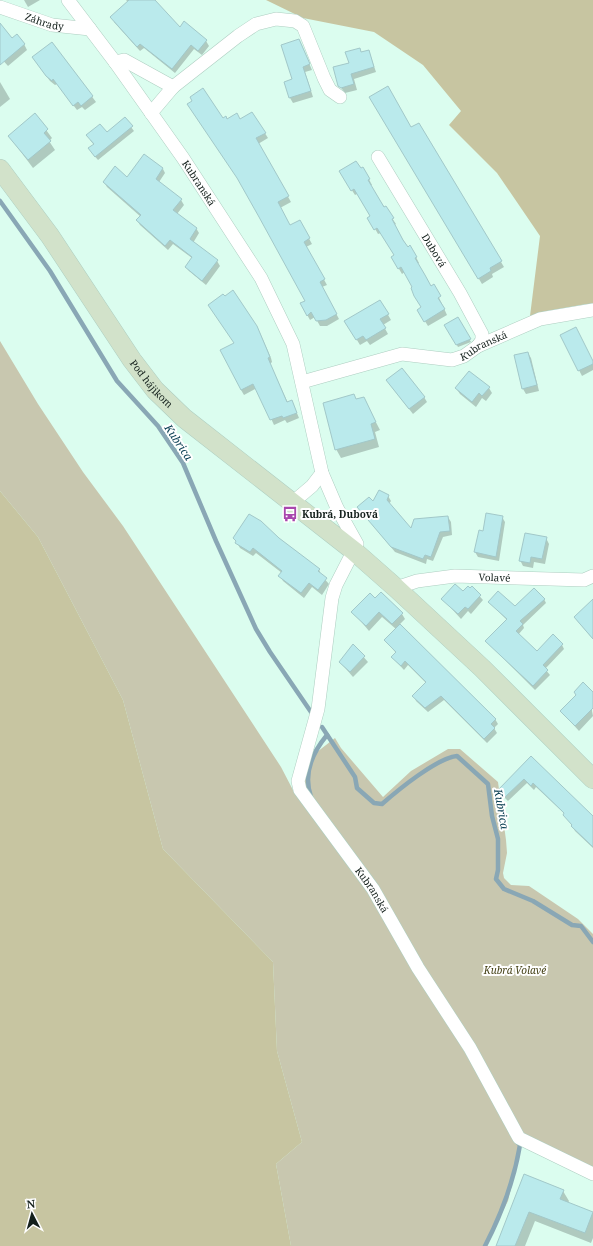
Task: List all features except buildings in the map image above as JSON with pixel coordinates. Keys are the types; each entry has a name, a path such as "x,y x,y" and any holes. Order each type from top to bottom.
{"street":[{"name":"Kubranská","path":"68,0 115,62 183,158 261,278 293,344 322,473 337,508 357,544 336,585 332,598 318,709 298,781 300,790 357,865 373,889 418,968 470,1048 519,1138 593,1174"},
{"name":"Záhrady","path":"0,7 52,24 90,29"},
{"path":"151,113 173,88 238,36 256,24 271,20 286,19 295,21 303,26 330,90 340,97"},
{"path":"115,62 124,60 173,88"},
{"name":"Dubová","path":"378,157 460,293 482,334 482,340 478,346"},
{"name":"Pod hájikom","path":"0,169 50,236 132,360 155,390 184,418 354,551"},
{"name":"Kubranská","path":"302,382 402,354 452,360 464,356 478,346 540,319 593,310"},
{"path":"292,503 312,486 322,473"},
{"path":"354,551 482,668 593,779"},
{"name":"Volavé","path":"396,588 417,581 455,576 584,580 593,576"}],"green space":[{"path":"0,341 38,404 83,472 123,526 281,767 294,792 356,871 521,1146 508,1201 485,1246 291,1246 276,1164 302,1142 277,1051 273,962 163,849 123,700 38,537 0,491"},
{"name":"Kubrá Volavé","path":"335,738 341,748 383,797 411,771 448,749 460,749 498,782 507,853 503,873 504,878 511,885 529,886 578,919 593,934 593,1171 523,1133 312,804 303,782 308,759"}],"shaded area":[{"path":"266,0 593,0 593,305 587,304 547,311 530,316 540,236 497,173 449,125 461,111 423,65 374,32 303,18"},
{"path":"0,491 38,537 123,700 163,849 273,962 277,1051 302,1142 276,1164 291,1246 0,1246"}],"waterway":[{"name":"Kubrica","path":"0,201 50,271 117,381 158,426 183,463 256,629 311,712"},
{"name":"Kubrica","path":"322,727 355,777 357,788 374,803 382,804 407,783 429,768 439,762 457,756 488,784 492,816 498,839 498,870 496,879 504,889 533,901 572,925 581,926 593,942"},
{"path":"311,797 308,780 310,764 317,749 327,735"},
{"path":"485,1246 497,1221 511,1184 520,1145 516,1141"}],"place":[{"name":"Kubrá, Dubová","path":"290,514"}]}
